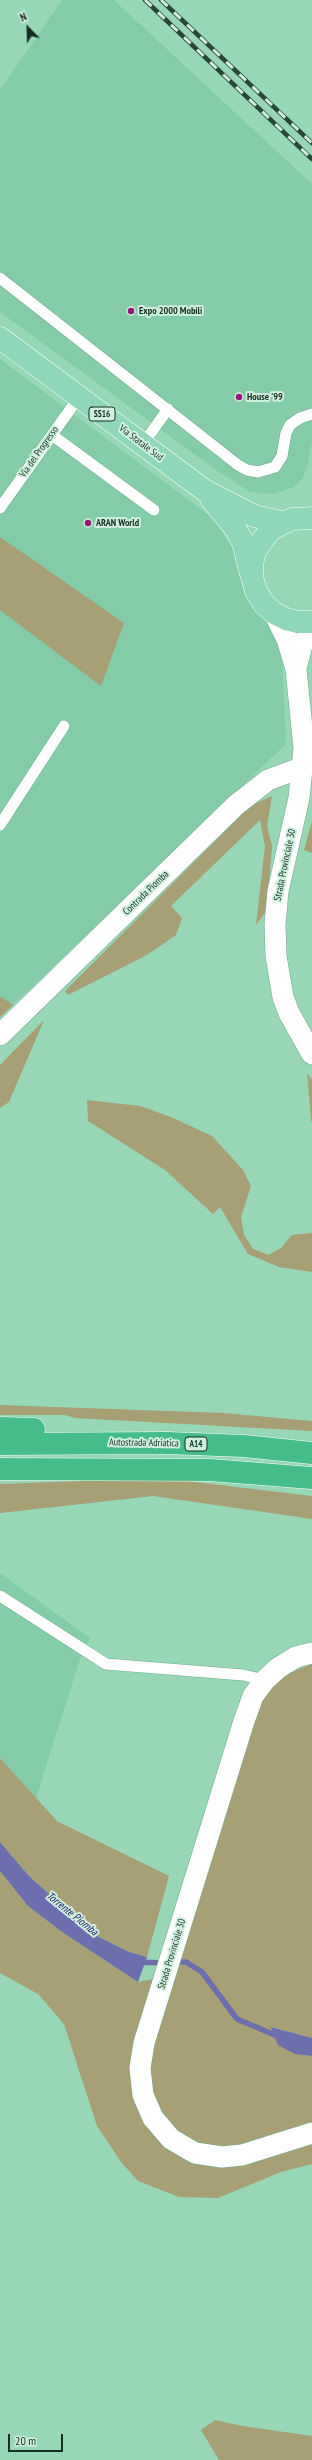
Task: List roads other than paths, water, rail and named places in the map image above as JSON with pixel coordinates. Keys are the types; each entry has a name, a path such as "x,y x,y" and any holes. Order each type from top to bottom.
{"highway":[{"path":"0,1428 64,1429 80,1442"},
{"name":"Autostrada Adriatica","path":"0,1444 80,1442 215,1445 312,1453"},
{"path":"0,1469 210,1470 312,1478"}],"main road":[{"name":"Via Statale Sud","path":"0,338 204,490"},
{"name":"SS16","path":"204,490 254,516 281,522 303,517 312,518"},
{"name":"SS16","path":"204,490 235,528 243,542 252,577 260,598 274,614"},
{"name":"SS16","path":"252,577 255,551 266,535 281,522"},
{"path":"274,614 298,622 312,622"}],"street":[{"name":"Strada Provinciale 30","path":"274,614 287,639 296,669 307,766 278,891 275,925 276,956 283,997 289,1013 312,1054"},
{"name":"Strada Provinciale 30","path":"296,669 302,645 312,630"},
{"name":"Contrada Piomba","path":"0,1035 236,805 268,780 307,766"},
{"name":"Strada Provinciale 30","path":"312,1653 296,1657 278,1668 265,1680 253,1696 144,2043 140,2068 143,2095 153,2118 172,2139 195,2153 222,2157 242,2155 312,2133"}],"lane":[{"path":"0,278 238,465 258,472 275,467 282,456 286,433 290,425 300,418 312,414"},
{"name":"Via del Progresso","path":"0,508 79,397"},
{"path":"142,444 168,409"},
{"path":"52,435 154,510"},
{"path":"0,825 64,726"},
{"path":"0,1596 106,1664 243,1675 265,1680"}],"water":[{"path":"0,1842 29,1876 95,1935 129,1952 147,1957 138,1982 62,1932 28,1906 0,1871"},
{"path":"271,2027 312,2038 312,2056 295,2054 278,2045"}],"waterway":[{"name":"Torrente Piomba","path":"137,1962 165,1963"},
{"name":"Torrente Piomba","path":"173,1962 186,1962 202,1972 237,2019 282,2038"}],"railway":[{"path":"145,0 312,159"},
{"path":"161,0 312,143"}],"place":[{"name":"Expo 2000 Mobili","path":"131,311"},
{"name":"House '99","path":"239,397"},
{"name":"ARAN World","path":"88,523"}]}
